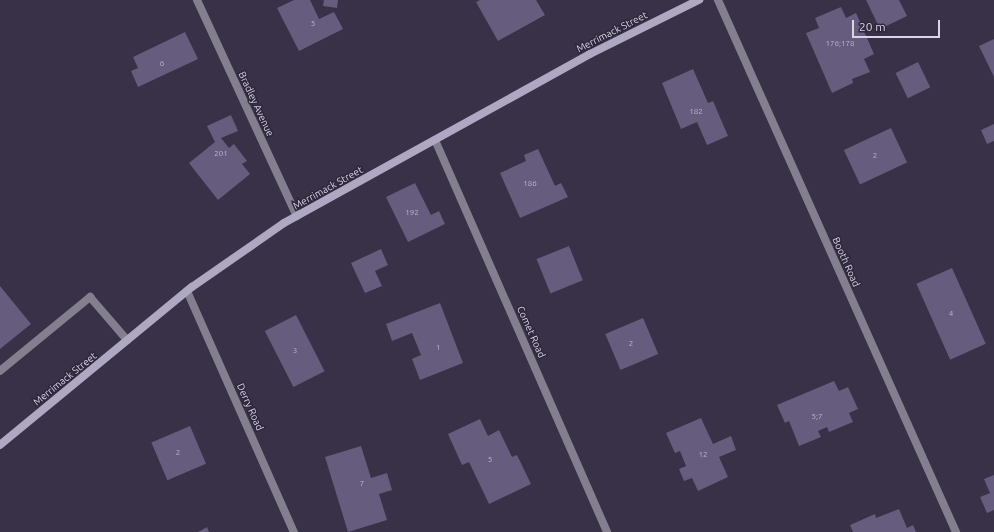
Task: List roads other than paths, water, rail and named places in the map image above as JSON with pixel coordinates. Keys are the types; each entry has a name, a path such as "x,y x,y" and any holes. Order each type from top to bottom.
{"main road":[{"name":"Merrimack Street","path":"0,445 187,291 284,223 590,54 699,0"}],"street":[{"name":"Bradley Avenue","path":"197,0 297,216"},
{"name":"Booth Road","path":"718,0 956,532"},
{"name":"Comet Road","path":"435,140 607,532"},
{"name":"Derry Road","path":"187,291 294,532"},
{"path":"0,371 90,297 127,340"}]}
